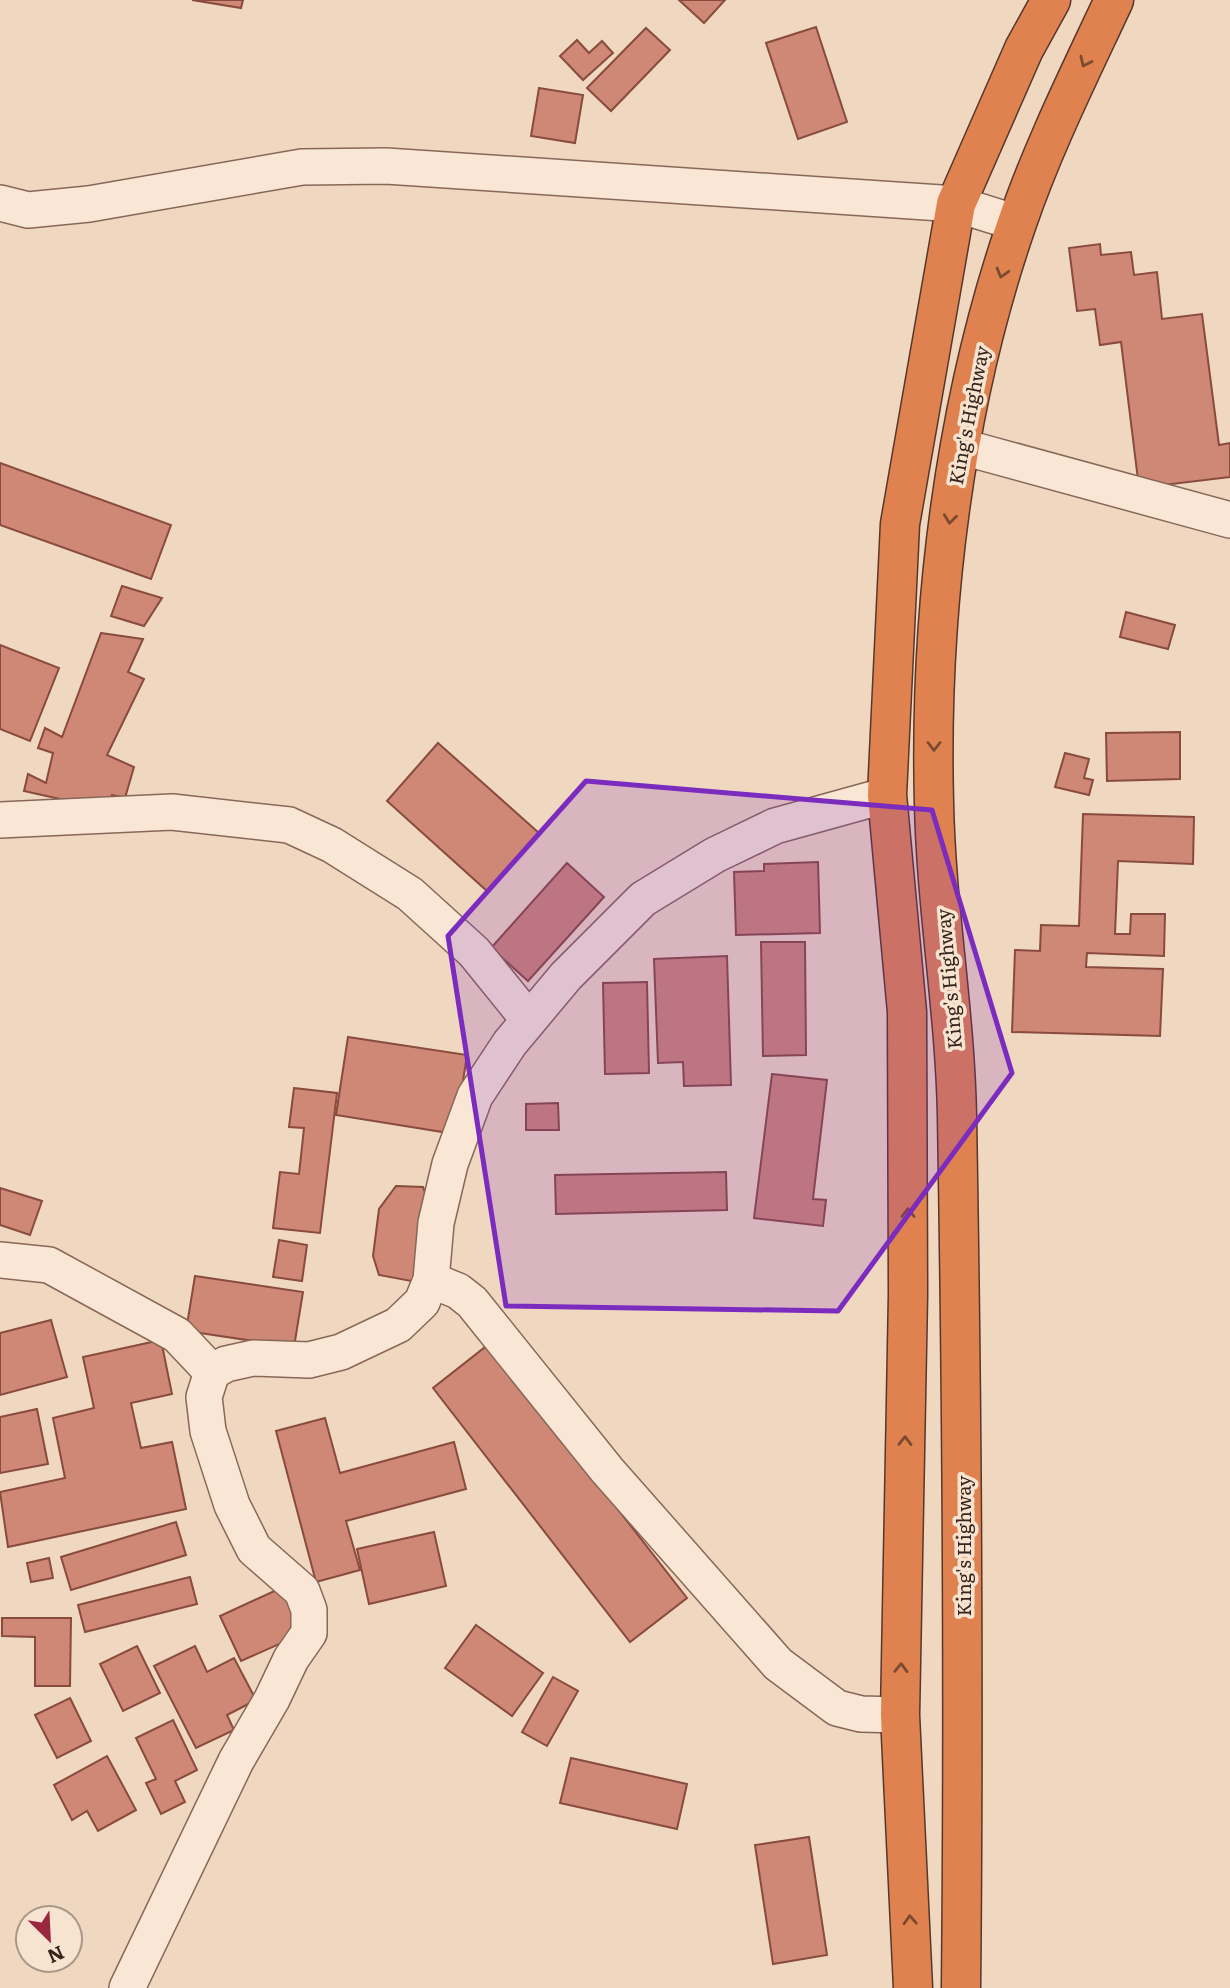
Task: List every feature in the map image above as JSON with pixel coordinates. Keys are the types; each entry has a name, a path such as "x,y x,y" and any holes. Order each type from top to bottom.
{"highway":[{"path":"913,1988 900,1715 908,1295 907,1012 887,795 900,524 956,204 1024,49 1051,0"},
{"name":"King's Highway","path":"961,1988 963,1505 956,1077 933,806 934,698 946,550 959,446 984,336 1017,223 1054,131 1114,0"}],"street":[{"path":"0,203 28,210 89,204 302,167 386,166 956,204 1017,223"},
{"path":"959,446 1230,520"},
{"path":"127,1988 236,1761 272,1699 291,1659 309,1633 309,1610 302,1591 254,1549 232,1505 208,1431 204,1397 212,1372 226,1364 253,1358 309,1360 341,1352 398,1325 422,1302 431,1280 436,1223 450,1164 475,1096 529,1020 566,976 643,898 715,855 775,826 887,795"},
{"path":"0,820 172,812 289,825 342,851 410,894 474,952 529,1020"},
{"path":"0,1260 49,1265 177,1335 212,1372"},
{"path":"431,1280 458,1291 472,1302 607,1470 778,1664 837,1708 862,1714 900,1715"}],"highlighted area":[{"path":"586,781 932,810 1012,1073 838,1311 506,1306 448,936"}],"building":[{"path":"192,0 243,0 241,8"},
{"path":"679,0 725,0 704,23"},
{"path":"816,27 847,122 798,139 766,43"},
{"path":"646,28 670,50 611,111 587,88"},
{"path":"577,40 589,53 602,41 613,53 583,80 560,56"},
{"path":"539,88 583,95 575,143 531,136"},
{"path":"1100,244 1101,255 1131,252 1134,275 1157,272 1162,319 1202,314 1219,445 1230,443 1230,477 1139,488 1121,342 1100,345 1095,309 1077,311 1069,248"},
{"path":"0,463 171,525 151,579 0,525"},
{"path":"122,586 162,598 144,626 111,616"},
{"path":"1126,612 1175,625 1168,649 1120,637"},
{"path":"101,633 143,639 128,672 144,679 107,755 134,767 125,798 112,795 109,810 24,791 28,774 46,783 53,753 38,748 45,728 62,737"},
{"path":"0,645 59,668 30,741 0,729"},
{"path":"1180,732 1180,779 1107,781 1106,733"},
{"path":"438,743 539,833 487,891 387,801"},
{"path":"1065,753 1089,759 1084,778 1093,780 1089,795 1055,787"},
{"path":"1083,814 1194,817 1193,864 1118,861 1115,934 1130,934 1131,914 1165,914 1164,956 1087,953 1086,967 1163,969 1160,1036 1012,1032 1015,950 1040,951 1041,925 1079,926"},
{"path":"818,862 820,933 736,935 734,872 764,871 764,864"},
{"path":"567,863 604,897 528,981 491,948"},
{"path":"761,942 805,942 806,1055 763,1056"},
{"path":"727,956 731,1085 684,1086 683,1062 658,1063 654,959"},
{"path":"647,982 649,1073 605,1074 603,983"},
{"path":"348,1037 467,1055 455,1134 336,1115"},
{"path":"772,1074 827,1080 813,1199 826,1200 823,1226 754,1218"},
{"path":"294,1088 337,1093 320,1233 273,1228 280,1172 299,1174 304,1128 289,1127"},
{"path":"558,1103 559,1130 526,1130 526,1104"},
{"path":"726,1172 727,1210 556,1214 555,1175"},
{"path":"396,1186 423,1187 432,1209 426,1260 411,1281 379,1275 373,1256 379,1209"},
{"path":"0,1188 42,1201 30,1235 0,1225"},
{"path":"279,1240 307,1245 302,1281 273,1277"},
{"path":"195,1276 303,1292 294,1347 186,1331"},
{"path":"51,1320 67,1377 0,1395 0,1333"},
{"path":"161,1340 172,1394 131,1403 141,1448 172,1442 186,1509 8,1547 0,1492 65,1478 53,1418 94,1408 83,1357"},
{"path":"489,1344 687,1598 630,1642 433,1388"},
{"path":"37,1409 48,1464 0,1473 0,1417"},
{"path":"325,1418 340,1473 454,1442 466,1489 346,1521 360,1570 316,1582 276,1431"},
{"path":"176,1522 186,1555 71,1590 61,1557"},
{"path":"434,1532 446,1586 369,1604 357,1549"},
{"path":"49,1558 53,1578 31,1582 27,1563"},
{"path":"190,1577 197,1604 85,1632 78,1605"},
{"path":"283,1587 304,1633 241,1661 220,1616"},
{"path":"2,1618 71,1618 70,1686 35,1686 35,1637 2,1636"},
{"path":"476,1625 543,1673 512,1716 445,1668"},
{"path":"137,1646 160,1693 123,1711 100,1664"},
{"path":"195,1646 207,1672 234,1658 256,1700 227,1715 234,1730 196,1748 154,1666"},
{"path":"553,1677 578,1691 547,1746 522,1732"},
{"path":"70,1698 91,1741 57,1758 35,1715"},
{"path":"173,1720 197,1770 175,1781 185,1802 161,1814 146,1783 156,1779 136,1738"},
{"path":"107,1756 136,1810 98,1831 87,1811 72,1820 54,1785"},
{"path":"571,1758 687,1784 677,1829 560,1803"},
{"path":"809,1837 827,1955 773,1964 755,1845"}]}
